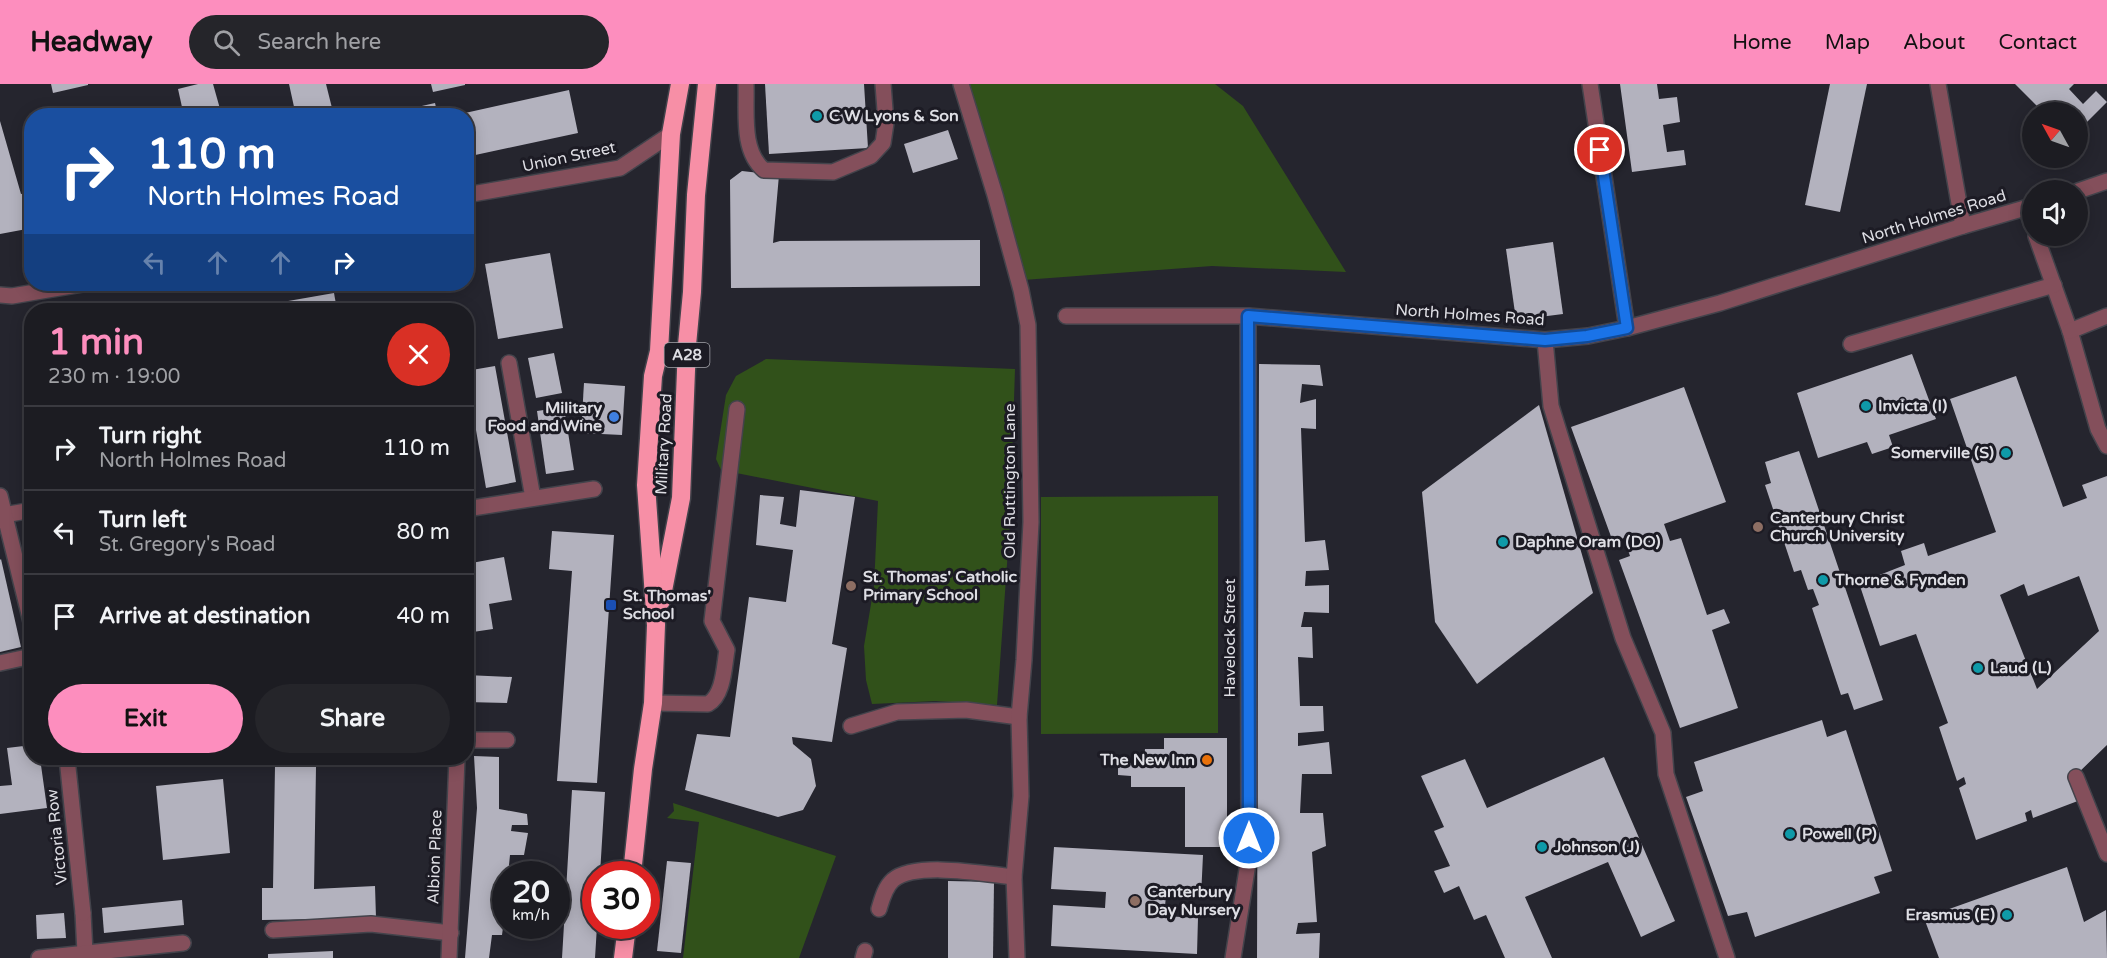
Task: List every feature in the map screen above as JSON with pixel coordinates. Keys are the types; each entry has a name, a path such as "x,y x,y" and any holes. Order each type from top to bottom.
{"highway":[{"name":"Military Road","path":"633,861 642,769 652,703 656,625 646,485 653,376 659,351 671,134 680,84"},
{"name":"Military Road","path":"656,625 681,498 696,195 707,84"},
{"path":"623,958 625,939"}],"street":[{"path":"746,84 748,147 756,164 764,170 833,172 871,156 883,143 886,123 883,84"},
{"name":"Old Ruttington Lane","path":"961,84 995,195 1021,290 1028,325 1031,522 1019,717 1021,796 1014,877 1017,958"},
{"path":"1590,84 1627,328"},
{"path":"1938,84 1963,226"},
{"name":"Union Street","path":"474,194 620,168 671,134"},
{"path":"2088,188 2107,182"},
{"name":"North Holmes Road","path":"1066,316 1248,316 1545,340 1587,336 1627,328 1720,303 2022,209"},
{"path":"2040,246 2070,330 2098,429 2107,446"},
{"path":"1851,344 2054,285"},
{"path":"0,295 12,296 42,291"},
{"name":"Havelock Street","path":"1233,958 1249,857 1248,316"},
{"path":"2070,330 2107,316"},
{"path":"1545,340 1551,406 1623,638 1663,733 1666,774 1727,958"},
{"path":"509,363 533,498"},
{"path":"652,703 708,704 713,701 719,691 728,650 712,621 736,409"},
{"path":"474,508 594,489"},
{"path":"0,496 24,574"},
{"path":"4,515 24,511"},
{"path":"0,663 24,658"},
{"path":"851,726 897,712 966,710 1019,717"},
{"path":"474,740 507,740"},
{"name":"Victoria Row","path":"69,765 85,953"},
{"name":"Albion Place","path":"449,958 457,765"},
{"path":"2076,777 2107,854"},
{"path":"879,909 884,894 893,880 908,872 926,869 1014,877"},
{"path":"273,930 371,924 451,933"},
{"path":"39,958 183,943"}],"green space":[{"path":"968,84 1215,84 1243,106 1346,272 1212,266 1023,280"},
{"path":"766,359 1015,369 1010,522 997,705 936,701 872,704 866,680 864,646 874,586 878,501 721,470 716,459 726,395 736,376"},
{"name":"St. Thomas' Catholic Primary School","path":"1218,496 1218,733 1041,734 1041,497"},
{"path":"673,803 836,856 799,958 683,958 699,822 667,818 674,811"}],"building":[{"path":"51,84 88,84 88,85 53,93"},
{"path":"198,84 213,84 220,108 182,108 178,89"},
{"path":"289,84 326,84 332,108 294,108"},
{"path":"431,84 465,84 465,85 433,92"},
{"name":"C W Lyons & Son","path":"765,84 864,84 868,148 769,154"},
{"path":"1620,84 1657,84 1659,99 1677,97 1680,122 1663,125 1667,152 1684,150 1686,165 1632,172"},
{"path":"1830,84 1867,84 1840,212 1805,205"},
{"path":"2015,84 2074,84 2069,89 2081,102 2033,102"},
{"path":"569,90 578,133 474,155 474,111"},
{"path":"2096,91 2107,102 2088,121 2088,102 2085,102"},
{"path":"435,103 436,108 413,108"},
{"path":"0,121 21,194 24,193 24,230 0,234"},
{"path":"948,130 958,159 913,173 904,144"},
{"path":"742,171 779,175 773,243 780,241 980,240 980,286 731,288 730,180"},
{"path":"1553,242 1563,314 1516,320 1506,249"},
{"path":"550,253 563,328 498,339 485,264"},
{"path":"334,293 336,303 277,303"},
{"path":"554,353 562,393 536,398 528,358"},
{"name":"Invicta (I)","path":"1912,354 1936,419 1889,435 1893,447 1872,454 1867,442 1818,458 1797,393"},
{"path":"1259,364 1320,365 1323,386 1302,384 1300,403 1316,399 1316,429 1301,428 1305,542 1325,540 1329,570 1306,571 1305,586 1329,585 1329,613 1304,612 1301,627 1312,627 1313,658 1298,657 1300,706 1323,706 1324,731 1298,733 1298,746 1329,742 1332,774 1302,774 1300,813 1323,813 1326,846 1312,852 1317,922 1298,923 1296,934 1320,933 1319,958 1257,958"},
{"path":"495,366 516,482 486,488 476,430 474,430 474,370"},
{"name":"Laud (L)","path":"2016,376 2063,507 2087,498 2082,485 2107,476 2107,745 2075,776 2083,799 2033,818 2031,810 2025,813 2027,821 1976,840 1959,788 1966,784 1964,777 1957,781 1939,727 1948,723 1916,634 1880,646 1859,583 1905,565 1901,551 1924,543 1928,556 1996,532 1950,399","holes":["2079,576 2099,631 2037,689 2000,595 2024,584 2028,596"]},
{"path":"584,383 625,386 622,435 581,433"},
{"path":"1684,387 1726,502 1664,524 1670,541 1681,538 1707,615 1724,609 1730,623 1712,630 1738,708 1680,728 1619,560 1630,556 1624,538 1613,542 1571,427"},
{"name":"Daphne Oram (DO)","path":"1539,405 1593,593 1477,684 1435,622 1422,492"},
{"path":"564,407 574,470 546,474 537,411"},
{"name":"Thorne & Fynden","path":"1799,451 1883,700 1854,710 1848,693 1841,695 1812,608 1819,605 1813,589 1808,590 1801,570 1794,572 1765,485 1771,483 1765,462"},
{"path":"800,490 855,497 832,644 847,648 832,742 792,737 793,744 811,759 816,786 803,810 778,817 685,790 697,734 730,737 749,597 786,602 793,550 756,545 760,495 784,497 780,524 796,527"},
{"path":"552,531 614,535 597,783 557,781 572,571 549,569"},
{"path":"504,557 512,600 489,604 493,629 474,632 474,563"},
{"path":"0,560 21,647 0,652"},
{"path":"474,675 512,677 507,703 474,702"},
{"name":"Powell (P)","path":"1822,720 1827,737 1846,730 1892,871 1874,877 1880,893 1755,937 1747,912 1728,916 1686,797 1703,791 1694,762"},
{"path":"1164,738 1227,738 1227,847 1185,847 1185,787 1131,787 1131,776 1118,775 1118,763 1144,763 1145,749 1164,749"},
{"path":"24,746 24,765 41,765 47,808 0,814 0,786 12,785 7,748"},
{"path":"474,756 499,757 499,809 527,814 528,825 512,825 511,831 528,833 524,855 510,855 509,861 492,861 492,935 489,958 465,958 477,808"},
{"name":"Johnson (J)","path":"1604,757 1675,921 1641,937 1608,862 1525,897 1552,958 1505,958 1486,915 1474,920 1459,886 1444,893 1434,871 1450,866 1434,831 1444,827 1421,776 1465,759 1487,808"},
{"path":"275,766 316,767 314,889 375,886 376,918 262,920 262,888 273,888"},
{"path":"223,779 230,853 163,860 156,786"},
{"path":"572,790 605,792 601,861 582,861 582,939 596,939 595,958 562,958 563,939 570,939 570,861 568,861"},
{"name":"Canterbury Day Nursery","path":"1054,847 1203,855 1201,897 1166,896 1164,916 1198,918 1197,954 1051,946 1053,905 1105,908 1106,892 1051,889"},
{"path":"667,861 691,863 681,953 657,951"},
{"name":"Erasmus (E)","path":"2067,867 2084,922 2106,910 2107,958 1939,958 1924,918"},
{"path":"948,881 994,882 993,958 948,958"},
{"path":"182,900 184,925 104,933 102,908"},
{"path":"64,913 66,938 37,939 36,915"},
{"path":"333,951 333,958 268,958 268,954"}],"place":[{"name":"C W Lyons & Son","path":"817,116"},
{"name":"Invicta (I)","path":"1866,406"},
{"name":"Military Food and Wine","path":"614,417"},
{"name":"Somerville (S)","path":"2006,453"},
{"name":"Canterbury Christ Church University","path":"1758,527"},
{"name":"Daphne Oram (DO)","path":"1503,542"},
{"name":"Thorne & Fynden","path":"1823,580"},
{"name":"St. Thomas' Catholic Primary School","path":"851,586"},
{"name":"St. Thomas' School","path":"611,605"},
{"name":"Laud (L)","path":"1978,668"},
{"name":"The New Inn","path":"1207,760"},
{"name":"Powell (P)","path":"1790,834"},
{"name":"Johnson (J)","path":"1542,847"},
{"name":"Canterbury Day Nursery","path":"1135,901"},
{"name":"Erasmus (E)","path":"2007,915"}],"route":[{"path":"1249,838 1248,316 1545,340 1587,336 1627,328 1600,150"}]}
